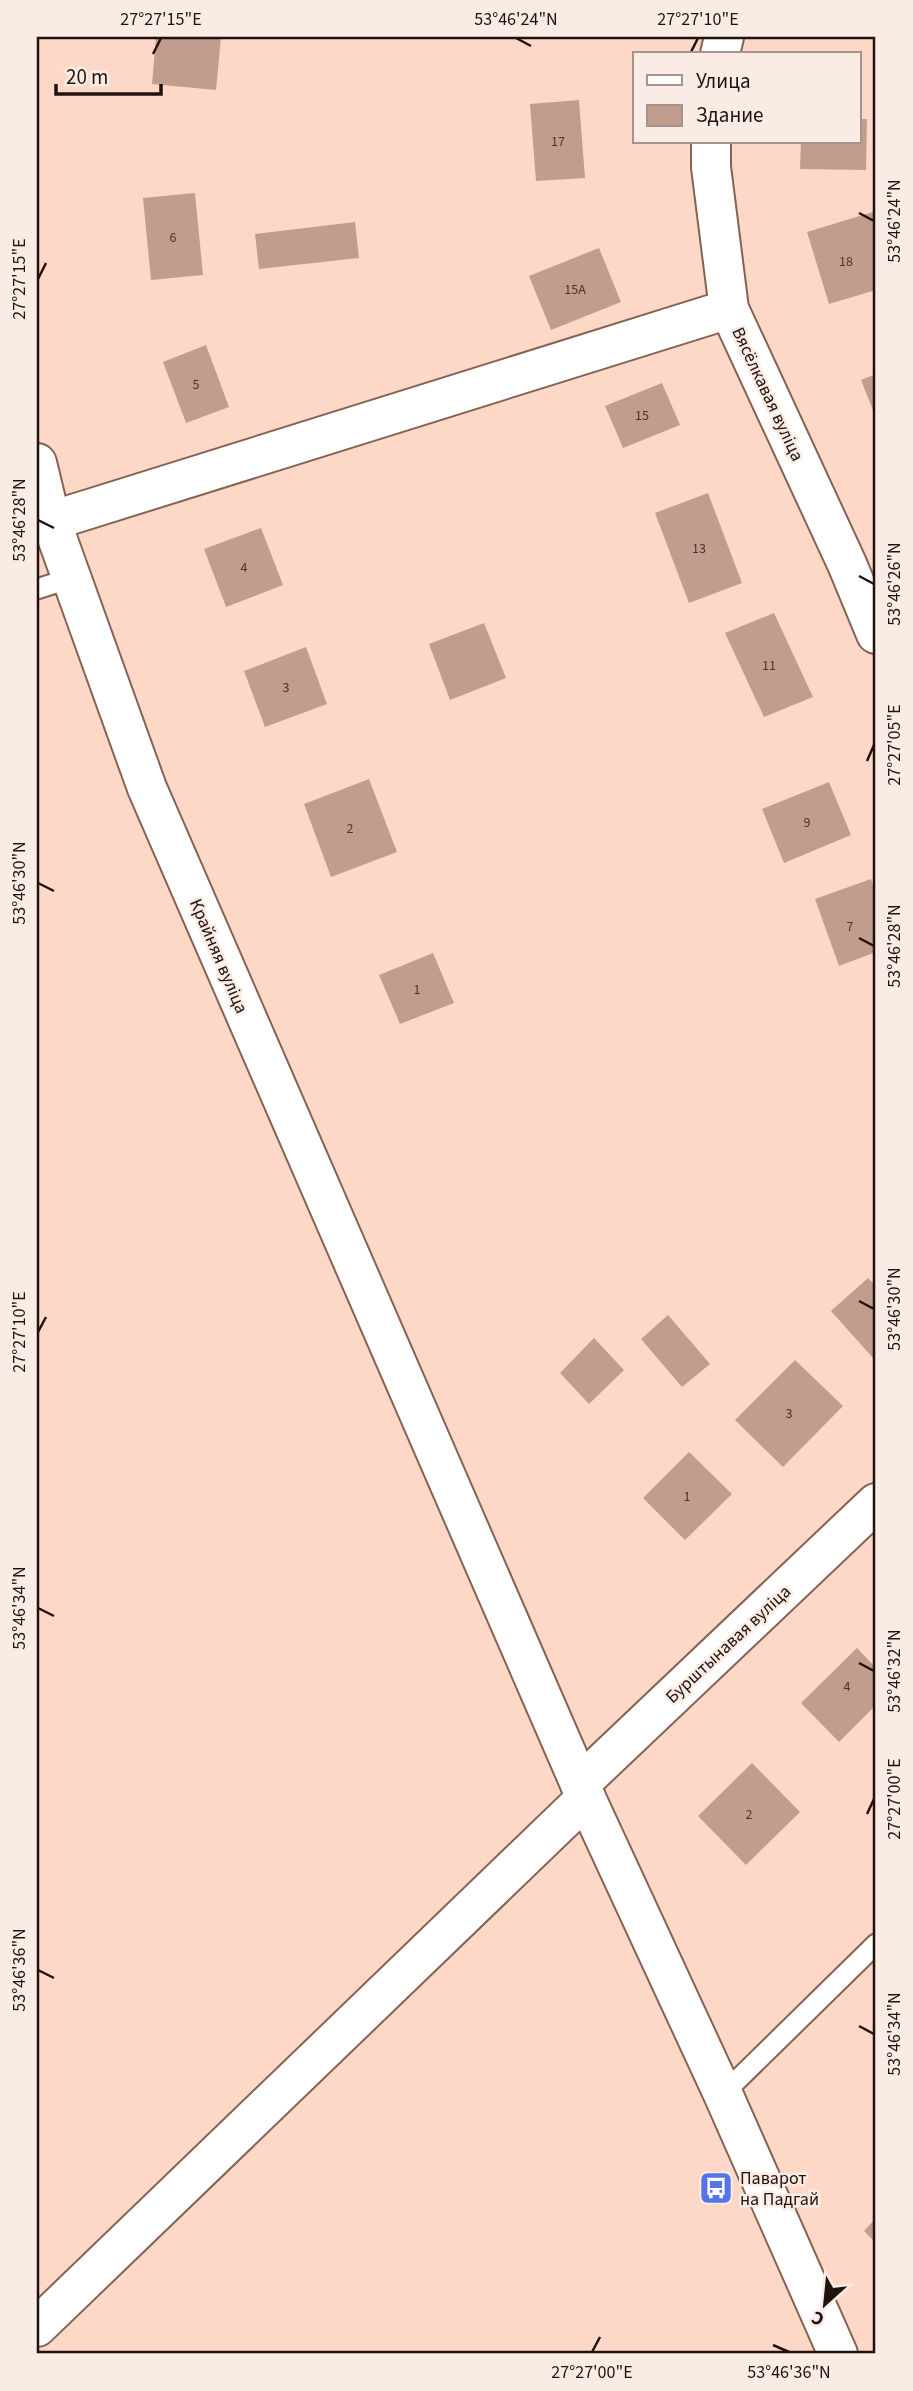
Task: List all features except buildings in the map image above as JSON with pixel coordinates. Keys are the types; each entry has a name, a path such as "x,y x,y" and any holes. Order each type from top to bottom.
{"street":[{"name":"Вясёлкавая вуліца","path":"711,144 711,167 729,309 847,564 876,634"},
{"path":"51,521 729,309"},
{"name":"Крайняя вуліца","path":"37,463 51,521 54,584 146,788 583,1791 723,2094 838,2354"},
{"name":"Бурштынавая вуліца","path":"37,2327 876,1503"}],"lane":[{"path":"723,2094 876,1944"}],"place":[{"name":"Паварот на Падгай","path":"716,2188"}]}
